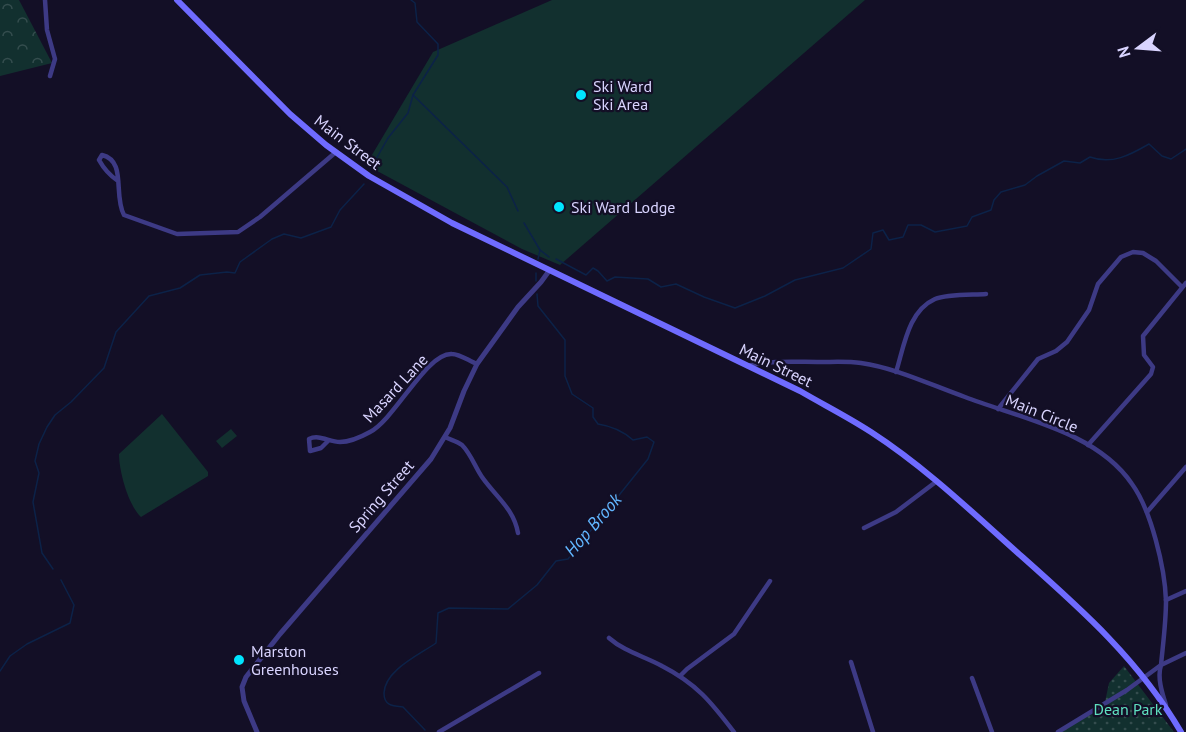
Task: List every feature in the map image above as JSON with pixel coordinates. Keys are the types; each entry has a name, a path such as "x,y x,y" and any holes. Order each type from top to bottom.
{"main road":[{"name":"Main Street","path":"177,0 290,114 369,176 417,204 549,271 829,407 871,432 937,481 1108,635 1144,678 1181,732"}],"street":[{"path":"45,0 47,30 55,59 50,76"},
{"path":"118,181 102,166 99,160 102,155 112,161 118,172 118,181 118,200 124,215 177,234 238,232 260,217 336,152"},
{"path":"998,409 1038,359 1056,351 1067,342 1089,310 1098,284 1122,257 1133,252 1143,253 1184,285 1143,336 1144,355 1153,367 1151,374 1088,445"},
{"name":"Spring Street","path":"257,732 244,701 242,687 246,677 279,634 431,459 445,437 477,364 518,307 549,271"},
{"path":"896,372 908,332 917,313 935,299 986,294"},
{"name":"Masard Lane","path":"328,441 355,440 372,432 387,418 429,366 444,355 455,354 477,364"},
{"name":"Main Circle","path":"747,366 770,362 858,363 896,372 1040,422 1088,445 1108,458 1124,473 1142,498 1158,556 1166,600 1160,680 1168,711"},
{"path":"445,437 456,441 465,449 482,477 511,511 516,520 518,533"},
{"path":"1147,512 1186,467"},
{"path":"864,528 896,512 937,481"},
{"path":"680,676 734,634 770,581"},
{"path":"1166,600 1186,591"},
{"path":"609,638 621,649 655,662 680,676 703,693 734,732"},
{"path":"1058,732 1161,665 1186,653"},
{"path":"851,662 873,732"},
{"path":"438,732 539,673"},
{"path":"972,678 992,732"}],"green space":[{"path":"0,0 19,0 52,63 0,76"},
{"name":"Ski Ward Ski Area","path":"552,0 865,0 560,265 522,249 366,165 433,52"},
{"path":"162,414 208,472 208,476 141,517 136,512 125,487 119,454"},
{"path":"231,429 237,436 222,448 216,441"},
{"name":"Dean Park","path":"1124,666 1174,732 1059,732 1105,702 1109,683"}],"waterway":[{"name":"Hop Brook","path":"411,0 415,3 417,22 438,44 438,55 413,95 507,187 518,211"},
{"path":"371,168 388,138 408,113 413,95"},
{"path":"556,259 586,275 593,268 607,281 615,277 648,279 661,287 676,284 735,308 765,296 795,280 843,268 871,249 873,233 883,230 889,240 903,237 908,225 921,225 935,232 967,226 972,217 991,210 994,200 1001,192 1025,185 1064,161 1080,163 1090,157 1113,159 1128,155 1149,144 1162,156 1171,159 1186,149"},
{"path":"53,569 42,553 33,502 39,473 35,461 39,444 55,415 104,368 116,332 149,296 180,288 200,275 235,273 240,262 272,239 284,234 301,238 331,227 340,210 364,184"},
{"name":"Hop Brook","path":"524,223 540,250 538,259"},
{"path":"540,250 549,257"},
{"name":"Hop Brook","path":"536,273 536,281"},
{"name":"Hop Brook","path":"425,730 403,707 387,703 384,693 390,677 396,670 436,643 438,613 449,608 508,609 537,585 556,561 568,559 648,459 654,442 647,437 633,440 617,429 598,424 593,417 593,408 572,394 565,376 565,340 538,306 537,294"},
{"path":"0,671 10,656 27,644 70,623 74,605 61,580"}],"place":[{"name":"Ski Ward Ski Area","path":"581,95"},
{"name":"Ski Ward Lodge","path":"559,207"},
{"name":"Marston Greenhouses","path":"239,660"}]}
